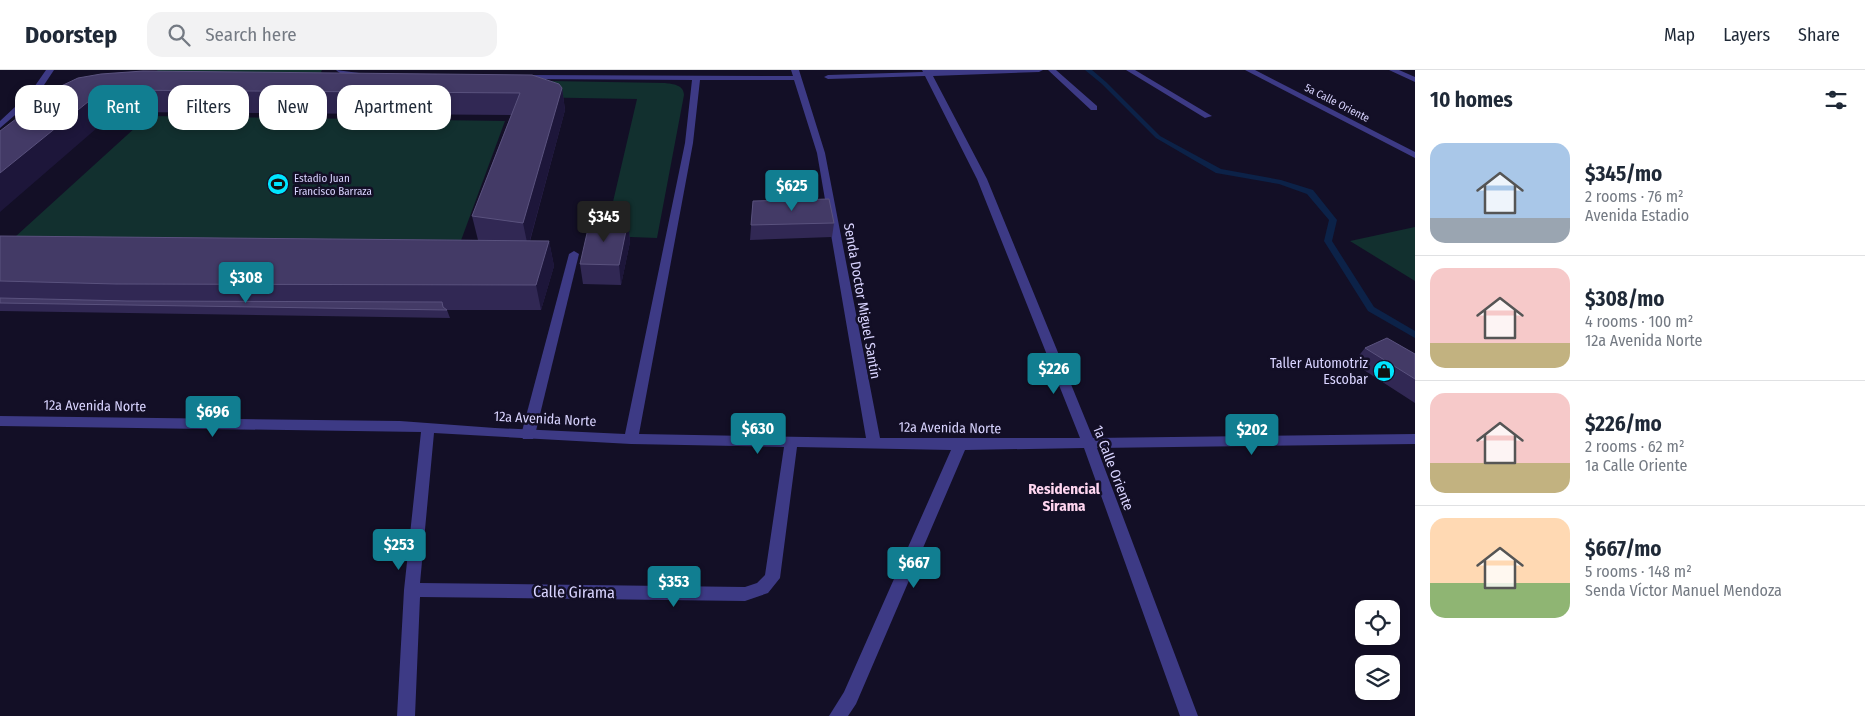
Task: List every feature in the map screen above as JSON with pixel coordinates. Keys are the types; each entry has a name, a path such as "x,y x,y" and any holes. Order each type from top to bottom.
{"street":[{"path":"0,126 33,95 50,70"},
{"path":"340,70 343,73 365,76"},
{"path":"828,77 927,71 1038,70"},
{"path":"1052,70 1094,108"},
{"path":"1130,70 1208,116"},
{"name":"5a Calle Oriente","path":"1249,70 1415,155"},
{"path":"1393,70 1415,80"},
{"name":"1a Calle Oriente","path":"927,71 982,179 1089,445 1189,716"},
{"path":"514,77 623,74 696,78 796,74"},
{"name":"Senda Doctor Miguel Santín","path":"796,74 821,153 874,444"},
{"path":"631,439 689,143 696,78"},
{"path":"528,435 574,254"},
{"name":"12a Avenida Norte","path":"0,421 400,426 528,435 631,439 874,444 1089,445 1415,440"},
{"path":"406,716 412,590 428,429"},
{"name":"Calle Girama","path":"412,590 745,594 762,588 772,578 791,441"},
{"path":"838,716 850,698 960,445"}],"green space":[{"path":"158,70 322,70 321,72 327,76 336,77 665,83 680,87 684,95 657,238 605,236 637,99 451,96 451,85 337,85 337,94 327,94 327,85 259,85 259,92 249,92 249,85 168,85 168,91 158,91 158,85 132,85"},
{"name":"Estadio Juan Francisco Barraza","path":"158,116 168,116 168,130 249,130 249,117 259,118 259,130 327,130 327,119 337,119 337,130 451,130 451,120 505,121 456,254 4,247 133,130 158,130"},
{"path":"1415,227 1415,281 1350,241"}],"building":[{"path":"143,71 532,75 559,84 562,88 523,223 472,216 520,93 451,92 451,85 337,85 337,92 327,92 327,85 259,85 259,91 249,91 249,85 168,85 168,90 158,90 158,85 88,85 88,102 78,110 78,85 63,85 78,78 101,74"},
{"path":"15,120 15,130 53,130 0,173 0,131"},
{"path":"829,199 834,223 751,225 753,201"},
{"path":"590,220 628,221 619,265 580,264"},
{"path":"0,236 549,241 536,285 116,284 0,281"},
{"path":"0,298 128,301 442,302 443,307 447,310 0,303"},
{"path":"1387,338 1415,354 1415,379 1365,348"}],"waterway":[{"path":"1088,70 1104,83 1158,137 1219,171 1281,182 1310,192 1333,220 1328,241 1371,309 1415,335"}],"place":[{"name":"Estadio Juan Francisco Barraza","path":"278,184"},
{"name":"Taller Automotriz Escobar","path":"1384,371"}],"district":[{"name":"Residencial Sirama","path":"1064,498"}]}
